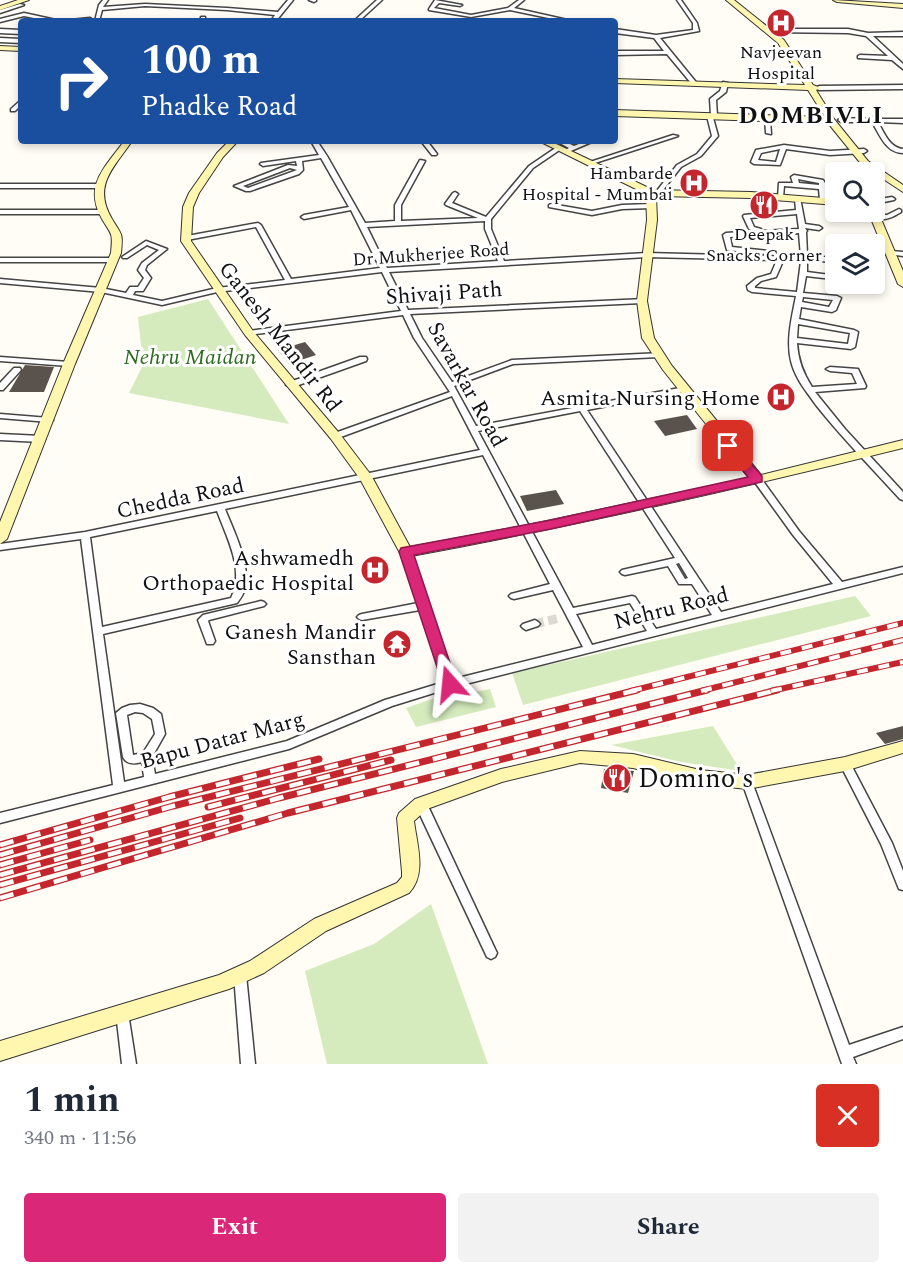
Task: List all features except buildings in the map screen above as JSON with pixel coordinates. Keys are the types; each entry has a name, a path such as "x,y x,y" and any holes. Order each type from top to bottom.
{"street":[{"path":"98,18 102,9 101,5 106,0"},
{"path":"227,9 236,0"},
{"path":"276,18 291,0"},
{"path":"359,18 380,0"},
{"path":"510,9 522,0"},
{"path":"618,31 656,37 696,31 695,23 679,0"},
{"path":"730,0 773,30 903,34"},
{"path":"737,0 773,30 874,172 903,189"},
{"path":"837,0 903,6"},
{"path":"460,5 438,1 431,7 471,16 510,9 554,18"},
{"path":"0,11 23,3"},
{"path":"102,9 145,5 280,14"},
{"path":"0,21 24,14 43,18"},
{"path":"0,31 18,32"},
{"path":"868,34 903,67"},
{"path":"656,37 693,82"},
{"path":"0,40 18,44"},
{"path":"0,46 18,45"},
{"path":"618,53 668,52"},
{"path":"860,57 892,58"},
{"path":"618,81 816,88 903,87"},
{"path":"725,83 723,92 713,99 712,116 715,135 699,155 679,166 655,193 651,206 642,301 648,338 796,533 840,586"},
{"path":"13,110 18,105"},
{"path":"618,113 903,121"},
{"path":"767,119 769,134"},
{"path":"873,119 890,146 900,151 903,159"},
{"path":"590,163 675,136"},
{"path":"121,258 118,235 107,221 99,186 126,144"},
{"path":"231,144 220,155 194,193 188,207 186,238 258,225 288,281"},
{"name":"Savarkar Road","path":"316,144 362,225 418,338 452,389 589,648"},
{"path":"426,144 434,154"},
{"path":"502,264 488,229 488,219 531,167 558,145 590,163 655,193 825,200"},
{"path":"778,169 785,148"},
{"path":"758,151 785,148 830,153 859,151 882,171 903,183"},
{"path":"263,164 324,156"},
{"path":"298,159 300,169"},
{"path":"398,221 398,205 422,161"},
{"path":"290,166 300,169 297,173 248,190 237,186 290,166"},
{"path":"780,197 782,184 818,188 822,200"},
{"path":"0,186 99,186"},
{"path":"822,187 822,200"},
{"path":"455,194 448,204 488,219"},
{"path":"798,199 804,257 795,321 795,363 808,390 903,497"},
{"path":"885,200 892,199"},
{"path":"551,206 592,213 651,206"},
{"path":"304,217 353,208"},
{"path":"885,216 899,211"},
{"path":"0,212 104,212"},
{"path":"800,212 745,217 753,229 819,228"},
{"path":"790,213 802,228"},
{"path":"362,225 398,221 488,219"},
{"path":"875,222 903,284"},
{"path":"802,228 726,235 729,249 765,255 825,260"},
{"name":"Ganesh Mandir Rd","path":"186,238 217,290 249,333 290,385 335,436 366,478 406,552"},
{"path":"0,281 101,290 130,293 139,289 148,278 141,268 164,249 146,243 121,258 101,290 69,364 49,420 0,539"},
{"path":"891,253 903,254"},
{"name":"Dr Mukherjee Road","path":"130,293 162,303 217,290 383,270 647,255 765,255"},
{"path":"780,256 774,276 756,280 751,288 764,293 800,293 833,296 837,299 832,310 798,304"},
{"path":"0,260 121,258"},
{"path":"803,274 825,276"},
{"path":"120,288 130,293"},
{"name":"Shivaji Path","path":"249,333 407,312 642,301"},
{"path":"794,340 853,346 853,331 807,326 795,321"},
{"path":"833,335 833,345"},
{"path":"335,436 512,362 659,355"},
{"path":"0,359 69,364"},
{"path":"290,385 363,359"},
{"path":"808,390 862,386 855,370 830,369"},
{"path":"0,388 17,370"},
{"path":"473,429 685,389"},
{"path":"583,410 644,506 675,561 684,583 694,581 718,616"},
{"path":"0,416 49,420"},
{"path":"0,436 41,439"},
{"path":"450,684 406,552 644,506 903,444"},
{"name":"Chedda Road","path":"0,547 85,534 485,452"},
{"path":"210,641 204,618 235,605 241,587 241,569 220,507"},
{"path":"85,534 119,787"},
{"path":"625,572 675,561"},
{"name":"Nehru Road","path":"450,684 903,570"},
{"path":"514,596 555,586"},
{"path":"560,618 632,598 652,632"},
{"path":"98,632 235,605 261,604"},
{"path":"362,616 423,606"},
{"name":"Bapu Datar Marg","path":"0,818 289,745 389,703 450,684"},
{"path":"147,757 134,760 128,757 122,712 140,708 155,714 160,734 147,757 150,780"},
{"path":"112,736 124,734"},
{"path":"0,1051 222,983 257,967 320,925 403,888 410,880 411,872 405,818 422,804 501,776 580,757 633,761 700,777 747,782 845,764 903,747"},
{"path":"845,764 886,843 903,885"},
{"path":"747,782 847,1058 903,1033"},
{"path":"422,804 491,953"},
{"path":"240,975 248,1064"},
{"path":"122,1013 129,1064"}],"green space":[{"name":"Nehru Maidan","path":"208,299 289,424 129,393 143,365 138,317"},
{"path":"855,596 871,616 523,705 512,673"},
{"path":"461,689 470,693 490,689 496,707 416,727 406,708"},
{"path":"713,726 741,771 681,762 611,745"},
{"path":"431,904 488,1064 327,1064 305,971 374,944"}],"tunnel":[{"path":"535,624 560,618"}],"railway":[{"path":"631,691 903,623"},
{"path":"701,691 903,640"},
{"path":"771,691 903,662"},
{"path":"0,855 173,806 637,690"},
{"path":"0,875 279,798 707,690"},
{"path":"0,898 288,813 777,690"},
{"path":"0,845 169,797 319,759"},
{"path":"208,807 391,760"},
{"path":"0,885 240,818"},
{"path":"0,865 90,840"}],"place":[{"name":"Navjeevan Hospital","path":"781,23"},
{"name":"Hambarde Hospital - Mumbai","path":"694,183"},
{"name":"Deepak Snacks Corner","path":"764,205"},
{"name":"Asmita Nursing Home","path":"781,397"},
{"name":"Ashwamedh Orthopaedic Hospital","path":"375,570"},
{"name":"Ganesh Mandir Sansthan","path":"397,644"},
{"name":"Domino's","path":"617,778"}],"district":[{"name":"DOMBIVLI","path":"811,115"}],"route":[{"path":"450,684 406,552 551,525 757,479 728,446"}]}
